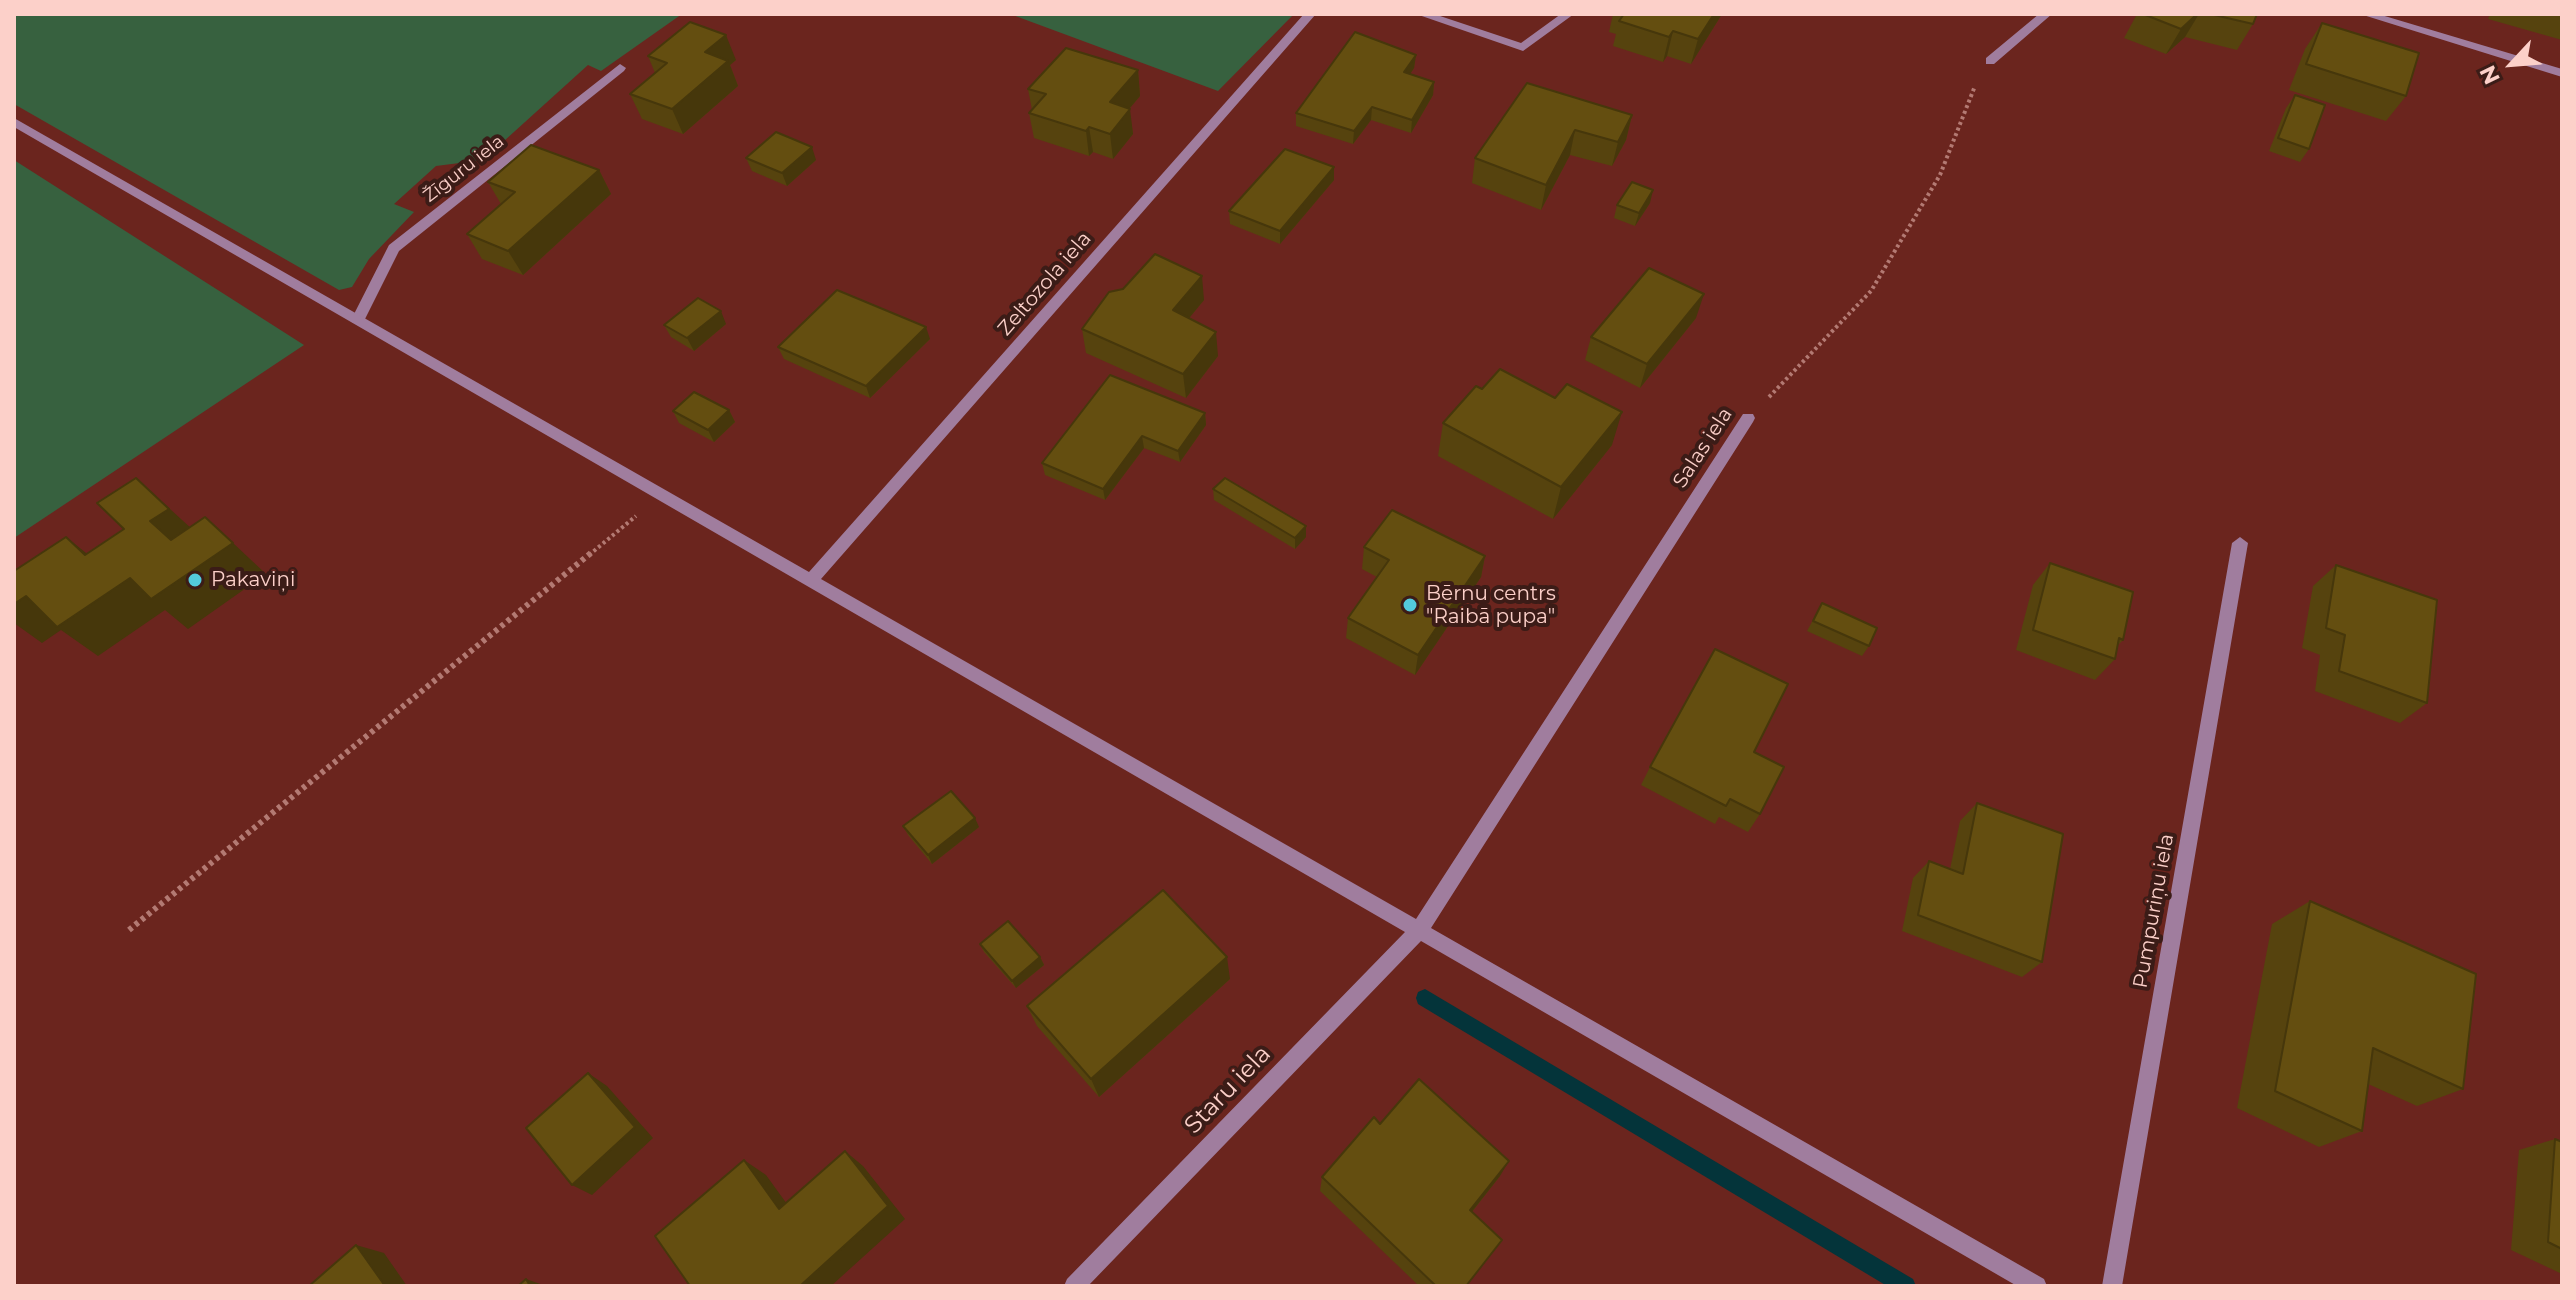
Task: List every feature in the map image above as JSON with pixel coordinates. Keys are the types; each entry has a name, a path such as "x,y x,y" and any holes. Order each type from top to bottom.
{"street":[{"name":"Zeltozola iela","path":"810,581 1310,14"},
{"path":"1422,14 1523,47 1568,14"},
{"path":"1990,61 2046,14"},
{"path":"2366,14 2562,73"},
{"name":"Žīguru iela","path":"358,320 394,248 620,68"},
{"path":"14,122 2037,1286"},
{"name":"Salas iela","path":"1419,930 1748,418"},
{"name":"Pumpuriņu iela","path":"2112,1286 2240,543"},
{"name":"Staru iela","path":"1074,1286 1419,930"}],"path":[{"name":"Salas iela","path":"1748,418 1871,291 1940,175 1967,100 1990,61"},
{"path":"129,930 662,495"}],"green space":[{"path":"14,14 682,14 601,71 588,65 483,160 436,166 394,204 414,212 369,259 352,287 339,290 14,104"},
{"path":"1010,14 1294,14 1218,91"},
{"path":"14,160 304,345 14,538"}],"building":[{"path":"1624,14 1714,14 1698,39 1673,31 1669,37 1619,21"},
{"path":"2143,14 2197,14 2181,29"},
{"path":"2210,14 2257,14 2253,24"},
{"path":"690,22 726,35 705,52 728,61 672,109 630,94 667,63 648,56"},
{"path":"2322,23 2419,53 2406,96 2306,64"},
{"path":"1355,32 1416,55 1404,72 1434,82 1412,120 1372,107 1354,131 1296,113"},
{"path":"1066,48 1138,70 1110,102 1130,109 1110,134 1089,127 1086,131 1029,113 1046,94 1028,89"},
{"path":"1527,83 1632,115 1618,142 1575,130 1546,185 1475,158"},
{"path":"2295,95 2325,105 2309,149 2278,138"},
{"path":"776,132 812,147 782,173 746,158"},
{"path":"531,145 599,170 508,251 467,234 515,192 488,182"},
{"path":"1285,149 1334,167 1280,231 1229,211"},
{"path":"1632,182 1653,190 1639,213 1617,205"},
{"path":"1155,254 1202,276 1173,310 1216,332 1183,374 1082,329 1109,292 1123,289"},
{"path":"1649,268 1704,294 1647,364 1591,337"},
{"path":"837,290 926,327 866,386 778,347"},
{"path":"698,298 721,311 687,338 664,325"},
{"path":"1500,369 1555,398 1567,384 1622,412 1561,487 1443,423 1476,386 1482,389"},
{"path":"1110,375 1205,413 1178,451 1142,436 1103,489 1042,463"},
{"path":"694,392 729,410 708,430 673,411"},
{"path":"136,478 169,509 150,521 171,540 205,517 233,543 151,599 130,578 57,627 26,596 14,604 14,571 66,537 85,555 124,529 97,503"},
{"path":"1225,478 1306,526 1295,538 1213,489"},
{"path":"1392,510 1485,556 1418,655 1348,618 1389,560 1364,547"},
{"path":"2050,563 2133,592 2123,640 2119,638 2115,659 2033,630"},
{"path":"2336,565 2437,600 2427,703 2339,671 2345,635 2326,628"},
{"path":"1822,603 1877,628 1869,646 1813,621"},
{"path":"1715,649 1788,684 1754,752 1784,767 1760,814 1730,799 1726,806 1650,767"},
{"path":"951,791 975,818 928,855 903,826"},
{"path":"1977,803 2063,834 2042,962 1918,915 1929,861 1963,874"},
{"path":"1163,890 1227,957 1091,1079 1027,1006"},
{"path":"2310,901 2476,974 2463,1089 2373,1048 2362,1131 2275,1091"},
{"path":"1008,921 1040,957 1012,981 980,944"},
{"path":"588,1073 635,1127 572,1185 526,1128"},
{"path":"1419,1079 1509,1161 1470,1210 1502,1240 1466,1286 1436,1286 1322,1177 1374,1117 1380,1124"},
{"path":"2555,1139 2562,1142 2562,1249 2548,1242"},
{"path":"845,1151 888,1206 800,1286 690,1286 655,1236 744,1160 779,1209"},
{"path":"356,1245 385,1286 309,1286"},
{"path":"526,1279 530,1286 518,1286"}],"waterway":[{"path":"1425,998 1906,1286"}],"place":[{"name":"Pakaviņi","path":"195,580"},
{"name":"Bērnu centrs \"Raibā pupa\"","path":"1410,605"}]}
